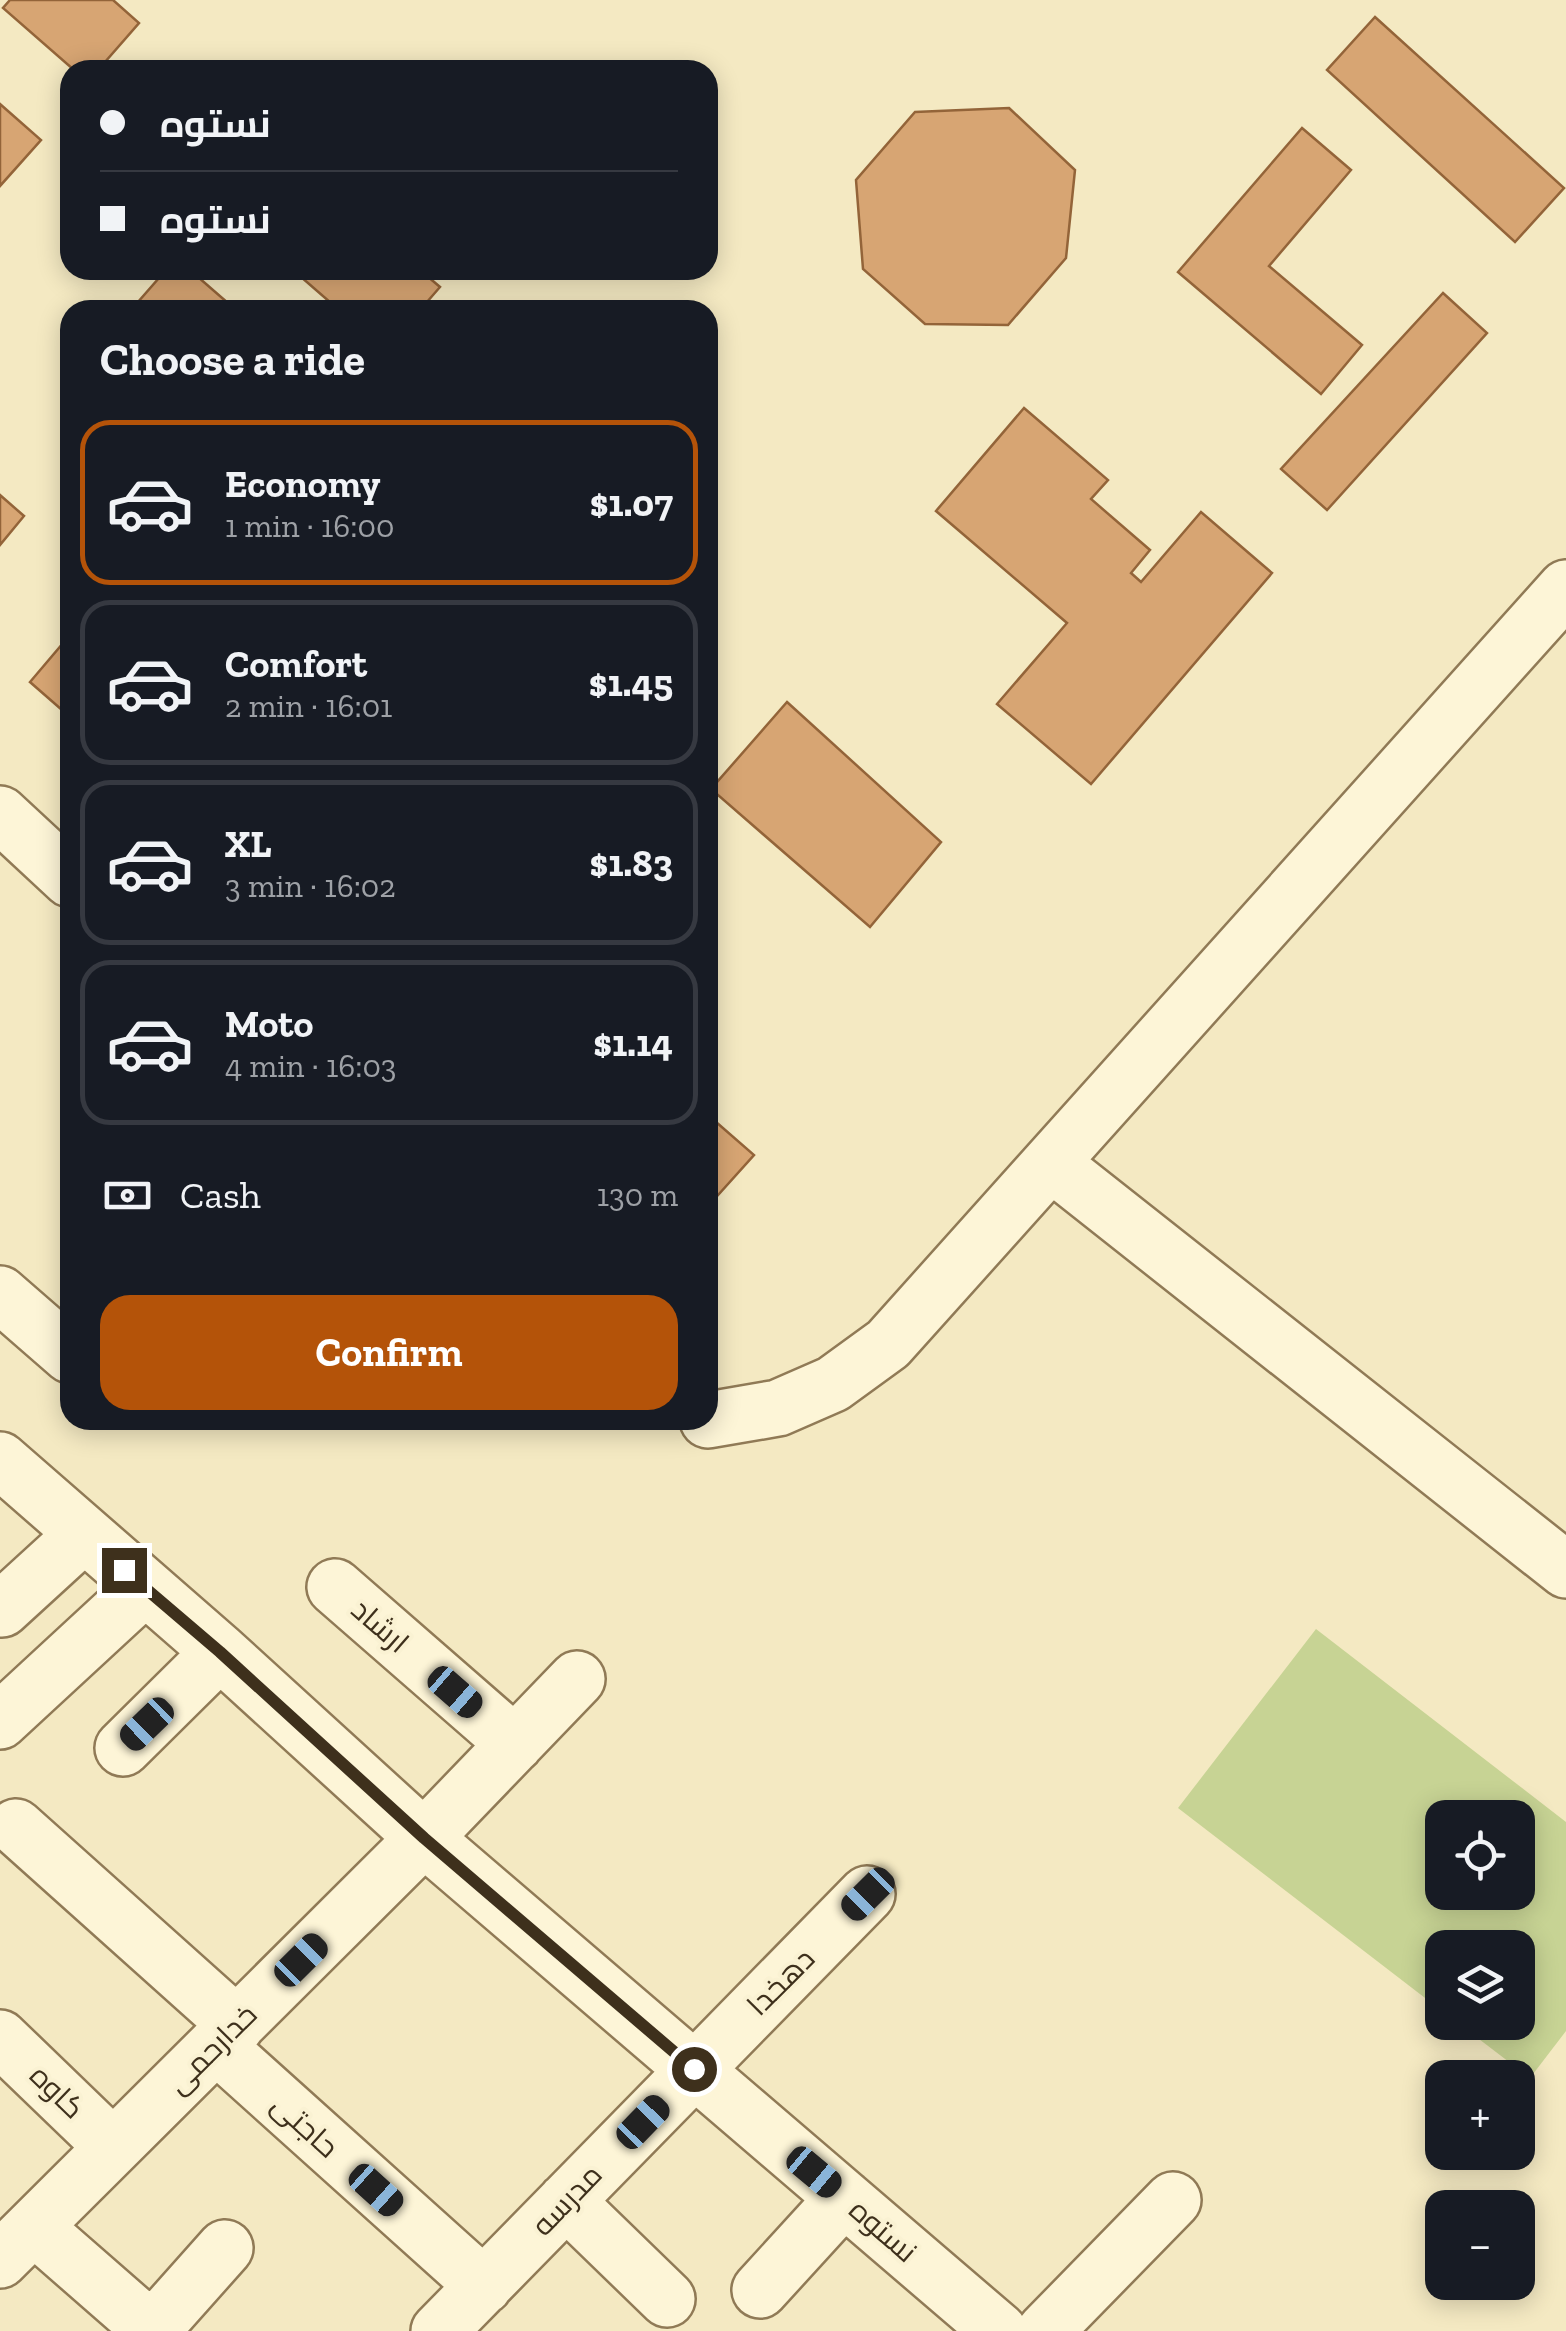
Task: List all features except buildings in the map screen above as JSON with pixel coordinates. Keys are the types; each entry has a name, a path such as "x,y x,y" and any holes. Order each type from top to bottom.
{"street":[{"path":"718,1418 778,1408 833,1384 888,1344 1566,588"},
{"path":"0,814 60,871"},
{"path":"1051,1163 1566,1570"},
{"path":"0,1294 60,1346"},
{"name":"نستوه","path":"0,1461 220,1652 424,1838 844,2198 970,2322"},
{"path":"2,1609 84,1534"},
{"path":"0,1721 145,1587"},
{"name":"ارشاد","path":"335,1588 515,1744"},
{"path":"122,1748 220,1652"},
{"name":"خدارحمی","path":"12,2242 226,2035 577,1680"},
{"name":"حاجتی","path":"16,1826 484,2286"},
{"name":"دهخدا","path":"694,2069 868,1894"},
{"name":"کاوه","path":"0,2038 113,2147"},
{"name":"مدرسه","path":"442,2330 694,2069"},
{"path":"760,2290 844,2198"},
{"path":"1045,2331 1172,2200"},
{"path":"566,2201 667,2299"},
{"path":"12,2242 153,2330 224,2248"}],"green space":[{"path":"1316,1629 1566,1822 1566,2031 1535,2071 1535,2060 1506,2060 1480,2040 1535,2040 1535,1930 1425,1930 1425,1998 1178,1808"}],"route":[{"path":"124,1570 424,1838 694,2069"}]}
